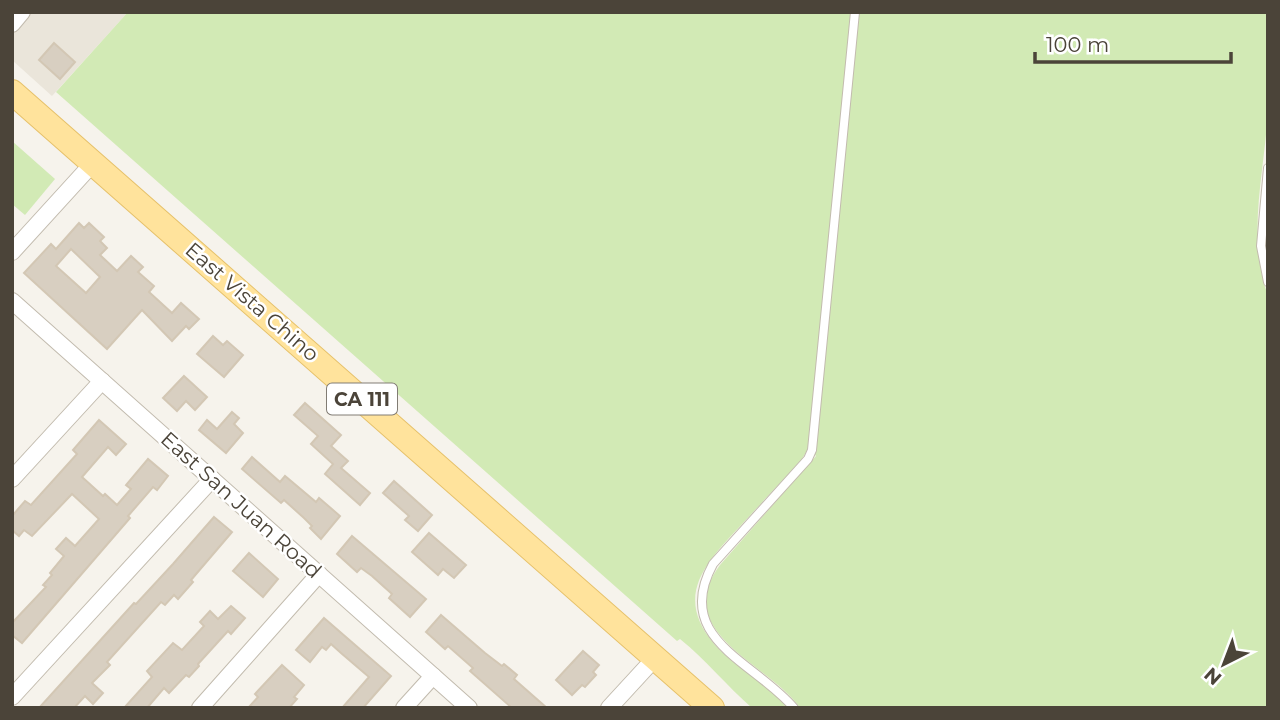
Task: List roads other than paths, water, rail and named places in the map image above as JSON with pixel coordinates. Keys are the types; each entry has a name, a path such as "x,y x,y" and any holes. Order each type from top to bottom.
{"main road":[{"name":"East Vista Chino","path":"12,92 712,708"}],"street":[{"path":"12,24 22,12"},
{"path":"12,252 94,162"},
{"name":"East San Juan Road","path":"12,301 469,708"},
{"path":"12,479 102,381"},
{"path":"12,697 212,479"},
{"path":"200,708 319,574"},
{"path":"609,708 655,658"},
{"path":"404,708 433,676"}],"lane":[{"path":"794,708 782,694 724,648 712,634 704,621 702,592 705,578 713,564 808,459 812,450 855,12"},
{"path":"1268,168 1261,246 1268,282"}]}
